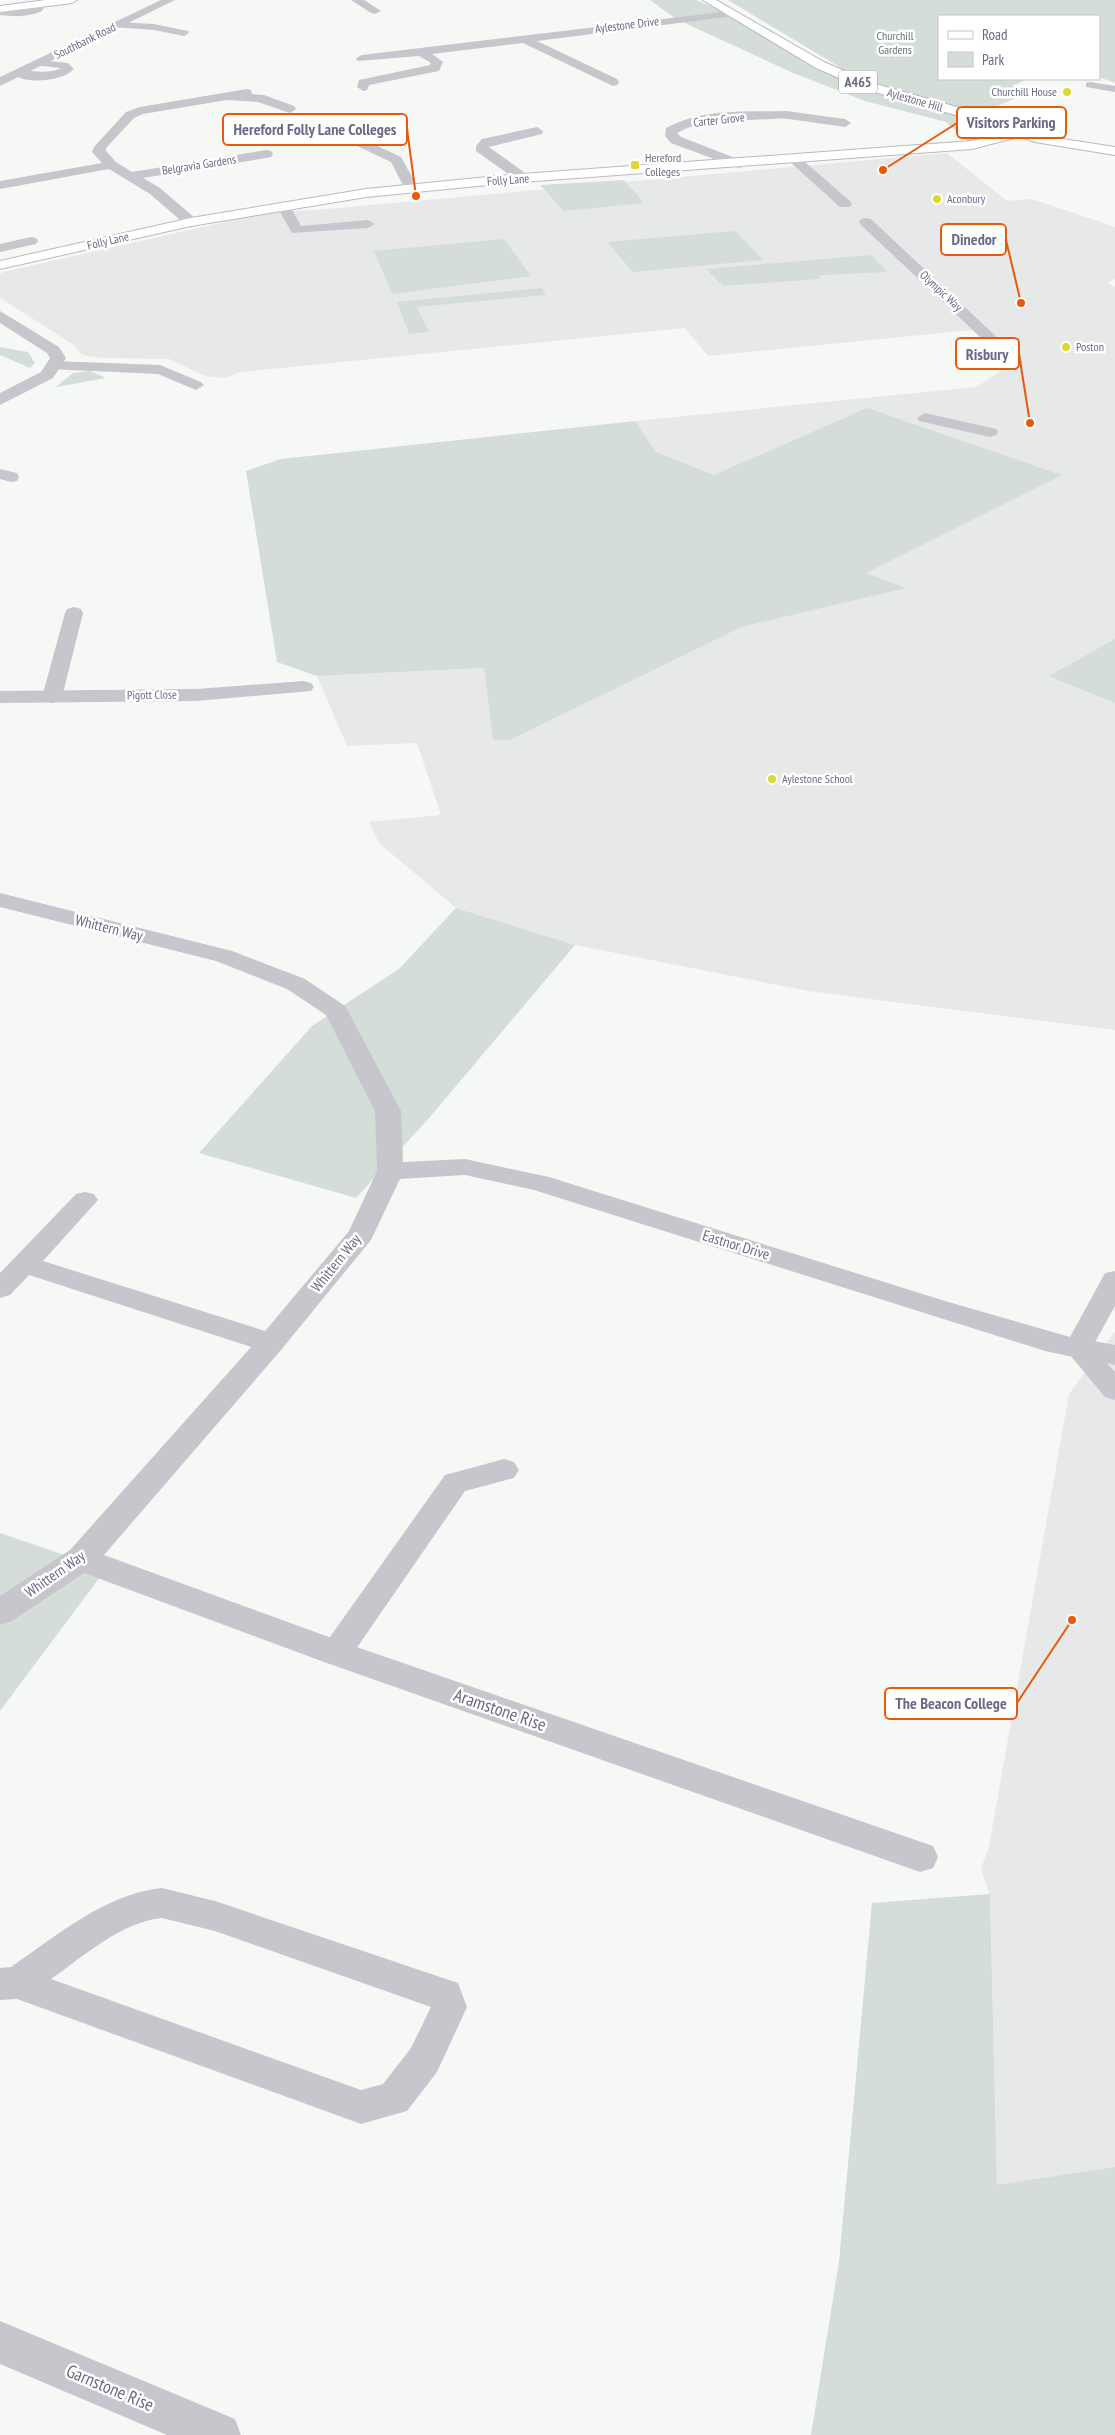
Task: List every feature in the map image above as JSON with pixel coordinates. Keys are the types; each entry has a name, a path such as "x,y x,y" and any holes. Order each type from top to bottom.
{"main road":[{"path":"40,4 72,0"},
{"name":"Aylestone Hill","path":"708,0 812,61 843,76 901,97 988,120 1040,139 1115,152"},
{"name":"Aylestone Hill","path":"1021,132 1050,133 1115,143"},
{"name":"Folly Lane","path":"0,265 191,222 283,205 411,188 972,145 1021,132"}],"street":[{"name":"Southbank Road","path":"0,82 170,0"},
{"path":"356,0 375,11"},
{"path":"0,10 14,14 31,12 38,9 40,4"},
{"name":"Aylestone Drive","path":"362,59 730,14"},
{"path":"524,38 613,82"},
{"path":"363,87 363,83 435,68 437,62 435,59 421,52"},
{"path":"223,101 246,93"},
{"path":"111,165 100,152 100,147 130,115 152,108 260,98 290,109"},
{"name":"Carter Grove","path":"738,164 676,140 671,136 671,131 679,126 698,121 786,115"},
{"path":"523,178 483,151 482,146 488,142 537,131"},
{"path":"358,141 396,160 411,188"},
{"name":"Belgravia Gardens","path":"132,176 266,154"},
{"path":"0,185 111,165"},
{"name":"Belgravia Gardens","path":"111,165 155,191 191,222"},
{"path":"0,248 31,241"},
{"path":"0,317 53,350 58,358 47,375 0,400"},
{"name":"Pigott Close","path":"0,697 196,694 304,687"},
{"name":"Whittern Way","path":"0,900 224,956 296,984 336,1010 388,1111 390,1171 361,1234 271,1343 81,1559 0,1612"},
{"name":"Eastnor Drive","path":"390,1171 465,1167 539,1183 936,1308 1055,1344 1078,1348"},
{"path":"1078,1348 1115,1280"},
{"name":"Aramstone Rise","path":"81,1559 336,1653 920,1857"},
{"name":"Garnstone Rise","path":"0,2342 220,2435"}],"lane":[{"path":"117,25 154,27 184,33"},
{"path":"17,73 45,77 68,70 64,65 37,64"},
{"path":"1090,85 1115,89"},
{"path":"786,115 845,123"},
{"path":"794,160 845,204"},
{"path":"813,176 834,174"},
{"path":"283,205 297,230 368,224"},
{"name":"Olympic Way","path":"866,222 1015,362"},
{"path":"54,366 160,370 196,385"},
{"path":"925,418 990,432"},
{"path":"52,697 74,612"},
{"path":"0,1289 85,1200"},
{"path":"24,1264 271,1343"},
{"path":"1078,1348 1115,1355"},
{"path":"1078,1348 1115,1390"},
{"path":"336,1653 455,1483 504,1470"},
{"path":"162,1903 215,1916 445,1994 449,2007 424,2060 394,2099 361,2107 8,1983 100,1926 142,1905 162,1903"}],"shaded area":[{"path":"947,153 1007,201 1032,199 1115,227 1115,279 1108,283 1115,287 1115,1030 808,991 575,945 456,908 379,843 369,822 441,815 417,743 347,746 317,676 484,668 493,740 510,740 742,627 905,588 866,573 714,475 656,452 635,421 976,387 1015,362 982,329 708,356 685,328 241,372 224,378 205,376 169,359 102,358 82,355 74,345 0,298 0,274 3,272 269,212 315,210"},
{"path":"1115,1331 1115,2167 997,2186 990,1895 981,1869 989,1846 1069,1394"}],"green space":[{"path":"650,0 696,0 730,14 843,76 988,120 997,127 995,131 1007,138 972,145 946,122 865,101 793,73 676,19"},
{"name":"Churchill Gardens","path":"728,0 1115,0 1115,83 1100,77 1100,15 938,15 938,80 1025,80 1012,86 1032,91 977,115 956,110 851,74"},
{"path":"624,180 644,203 564,211 540,185"},
{"path":"735,231 763,260 633,272 607,242"},
{"path":"504,239 531,276 392,294 374,251"},
{"path":"871,255 888,272 821,275 819,279 723,286 706,269"},
{"path":"542,288 546,295 417,307 429,332 409,334 397,302"},
{"path":"0,347 28,352 35,363 30,368 0,355"},
{"path":"90,371 106,378 56,387 73,373"},
{"path":"867,408 1062,475 866,573 906,588 742,627 510,740 493,740 484,668 317,676 277,662 246,471 281,459 635,421 656,452 714,475"},
{"path":"1115,639 1115,703 1049,676"},
{"path":"456,908 575,945 430,1117 356,1198 199,1153 312,1026 399,969"},
{"path":"0,1533 106,1569 0,1711"},
{"path":"990,1894 997,2185 1115,2167 1115,2435 811,2435 839,2262 872,1903"}],"place":[{"name":"Churchill House","path":"1067,92"},
{"name":"Hereford Colleges","path":"635,165"},
{"name":"Visitors Parking","path":"883,170"},
{"name":"Hereford Folly Lane Colleges","path":"416,196"},
{"name":"Aconbury","path":"937,199"},
{"name":"Dinedor","path":"1021,303"},
{"name":"Poston","path":"1066,347"},
{"name":"Risbury","path":"1030,423"},
{"name":"Aylestone School","path":"772,779"},
{"name":"The Beacon College","path":"1072,1620"}]}
